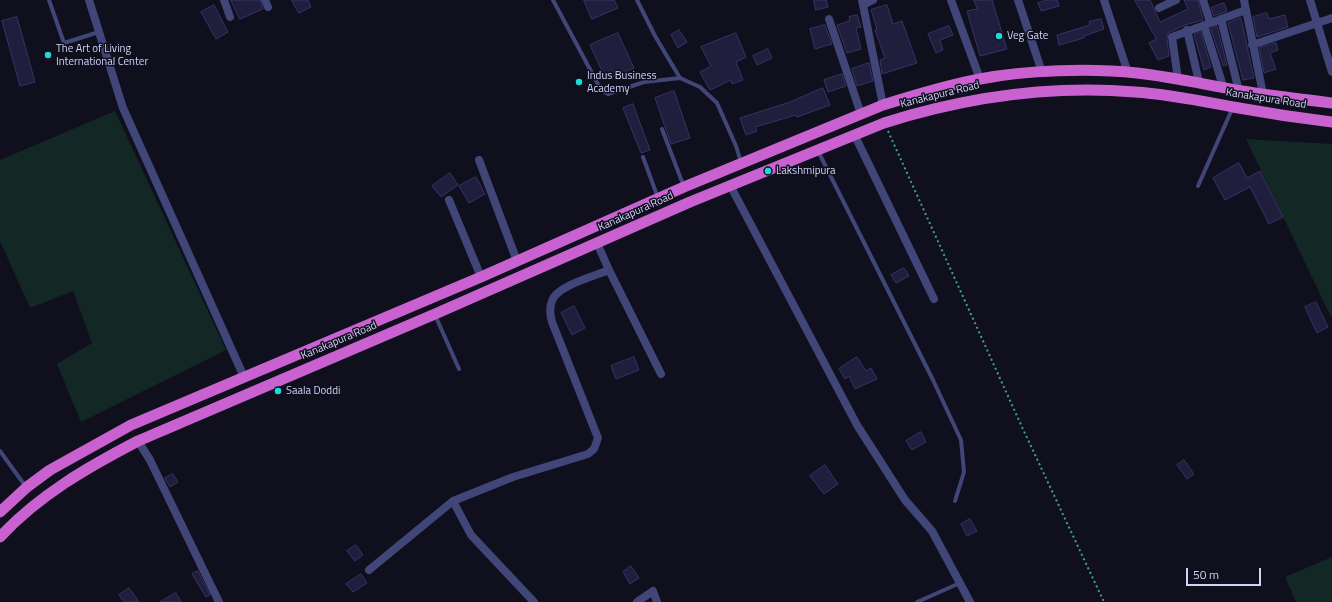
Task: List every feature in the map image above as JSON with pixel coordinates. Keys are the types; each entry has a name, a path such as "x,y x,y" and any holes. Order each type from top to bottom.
{"highway":[{"name":"Kanakapura Road","path":"0,512 27,487 50,470 131,425 481,278 658,198 883,105 980,79 1042,72 1128,73 1178,78 1223,86 1240,91 1332,103"},
{"name":"Kanakapura Road","path":"0,537 29,509 61,485 101,460 138,441 435,314 690,202 731,187 884,123 915,113 987,97 1051,90 1091,89 1136,92 1332,122"},
{"path":"1301,118 1302,99"},
{"path":"554,245 560,259"}],"street":[{"path":"89,0 123,108 244,377"},
{"path":"224,0 230,16"},
{"path":"873,0 863,2 883,105"},
{"path":"951,0 980,79"},
{"path":"1018,0 1042,72"},
{"path":"1104,0 1128,73"},
{"path":"1159,8 1176,0"},
{"path":"1203,0 1207,24 1223,86"},
{"path":"1244,0 1263,94"},
{"path":"1310,0 1332,72"},
{"path":"1178,78 1172,37 1187,30 1246,10"},
{"path":"1252,45 1332,18"},
{"path":"829,19 861,114"},
{"path":"1221,19 1240,91"},
{"path":"1187,30 1199,82"},
{"path":"855,136 934,299"},
{"path":"479,160 517,261"},
{"path":"731,187 857,425 905,500 932,531 970,602"},
{"path":"449,200 481,278"},
{"path":"597,243 661,374"},
{"path":"369,570 453,501 513,477 588,454 594,449 598,438 552,322 550,312 552,299 557,291 609,270"},
{"path":"138,441 150,460 219,602"},
{"path":"453,501 471,535 534,602"},
{"path":"637,602 653,591 657,602"}],"lane":[{"path":"50,0 64,43 99,32"},
{"path":"553,0 601,90 608,94 644,82 680,78 700,87 717,103 736,146 742,164"},
{"path":"637,0 655,36 680,78"},
{"path":"1198,186 1233,107"},
{"path":"662,129 684,187"},
{"path":"817,151 930,373 961,440 964,472 955,501"},
{"path":"643,157 658,198"},
{"path":"435,314 459,369"},
{"path":"0,451 27,487"},
{"path":"917,602 960,583"}],"path":[{"path":"884,123 1022,427 1104,602"}],"green space":[{"path":"115,111 226,350 81,422 57,364 92,343 73,291 30,308 0,241 0,160"},
{"path":"1246,139 1332,144 1332,319"},
{"path":"1332,557 1332,602 1296,602 1285,577"}],"building":[{"path":"231,0 260,0 263,9 240,19"},
{"path":"292,0 308,0 311,7 299,13"},
{"path":"584,0 614,0 618,8 592,19"},
{"path":"814,0 826,0 828,7 816,10"},
{"path":"974,0 992,0 1007,49 980,56 967,11 977,9"},
{"path":"1048,0 1057,0 1059,6 1041,11 1038,3"},
{"path":"1135,0 1150,0 1160,22 1188,9 1184,0 1198,0 1203,20 1185,25 1168,33 1167,38 1169,56 1158,60 1149,43 1156,39"},
{"path":"1224,3 1227,11 1214,16 1211,8"},
{"path":"214,5 228,32 216,39 201,12"},
{"path":"887,5 893,24 902,21 917,63 882,74 880,60 885,58 875,30 877,29 871,10"},
{"path":"1267,13 1269,19 1285,15 1288,27 1257,37 1253,17"},
{"path":"857,15 861,27 856,28 861,49 847,53 837,25 850,21 849,17"},
{"path":"17,17 35,82 20,86 2,21"},
{"path":"1241,18 1254,78 1243,80 1228,23"},
{"path":"1101,19 1104,29 1084,36 1084,38 1059,45 1057,35 1090,25 1089,22"},
{"path":"825,25 832,44 815,49 810,29"},
{"path":"949,26 953,35 940,40 943,50 936,53 928,34"},
{"path":"1217,26 1227,65 1223,66 1211,29"},
{"path":"679,30 687,42 678,48 671,35"},
{"path":"1201,32 1211,67 1204,70 1194,35"},
{"path":"618,33 634,68 606,80 590,45"},
{"path":"736,33 746,57 736,62 743,80 732,84 731,80 710,90 700,72 711,66 701,47"},
{"path":"1276,43 1278,50 1270,53 1276,69 1264,73 1259,48"},
{"path":"768,49 772,58 757,65 753,56"},
{"path":"869,63 873,81 857,86 852,69"},
{"path":"842,74 846,86 828,92 824,80"},
{"path":"823,88 830,105 797,117 796,115 755,127 757,131 746,135 740,118 790,102"},
{"path":"674,91 690,138 671,144 655,98"},
{"path":"633,104 650,150 641,153 623,108"},
{"path":"1239,163 1247,178 1260,171 1283,217 1269,224 1250,187 1225,200 1213,178"},
{"path":"450,173 458,185 441,197 432,186"},
{"path":"476,177 485,194 469,203 459,186"},
{"path":"904,268 909,276 896,283 891,275"},
{"path":"1316,302 1328,327 1317,333 1305,307"},
{"path":"574,306 585,328 572,335 561,313"},
{"path":"634,357 639,370 616,379 611,366"},
{"path":"857,357 866,371 871,368 877,379 855,389 849,376 845,379 839,369"},
{"path":"921,432 926,442 912,450 906,441"},
{"path":"1184,460 1194,474 1187,479 1177,465"},
{"path":"825,465 838,484 824,494 810,476"},
{"path":"173,474 178,482 170,487 165,478"},
{"path":"970,519 977,531 967,536 961,524"},
{"path":"356,545 363,555 355,561 347,551"},
{"path":"631,566 639,578 630,584 623,572"},
{"path":"198,571 210,595 206,597 192,574"},
{"path":"361,574 367,583 353,592 346,584"},
{"path":"129,588 139,602 124,602 119,595"},
{"path":"176,593 181,602 160,602"}],"place":[{"name":"Veg Gate","path":"999,36"},
{"name":"The Art of Living International Center","path":"48,55"},
{"name":"Indus Business Academy","path":"579,82"},
{"name":"Lakshmipura","path":"768,171"},
{"name":"Saala Doddi","path":"278,391"}]}
